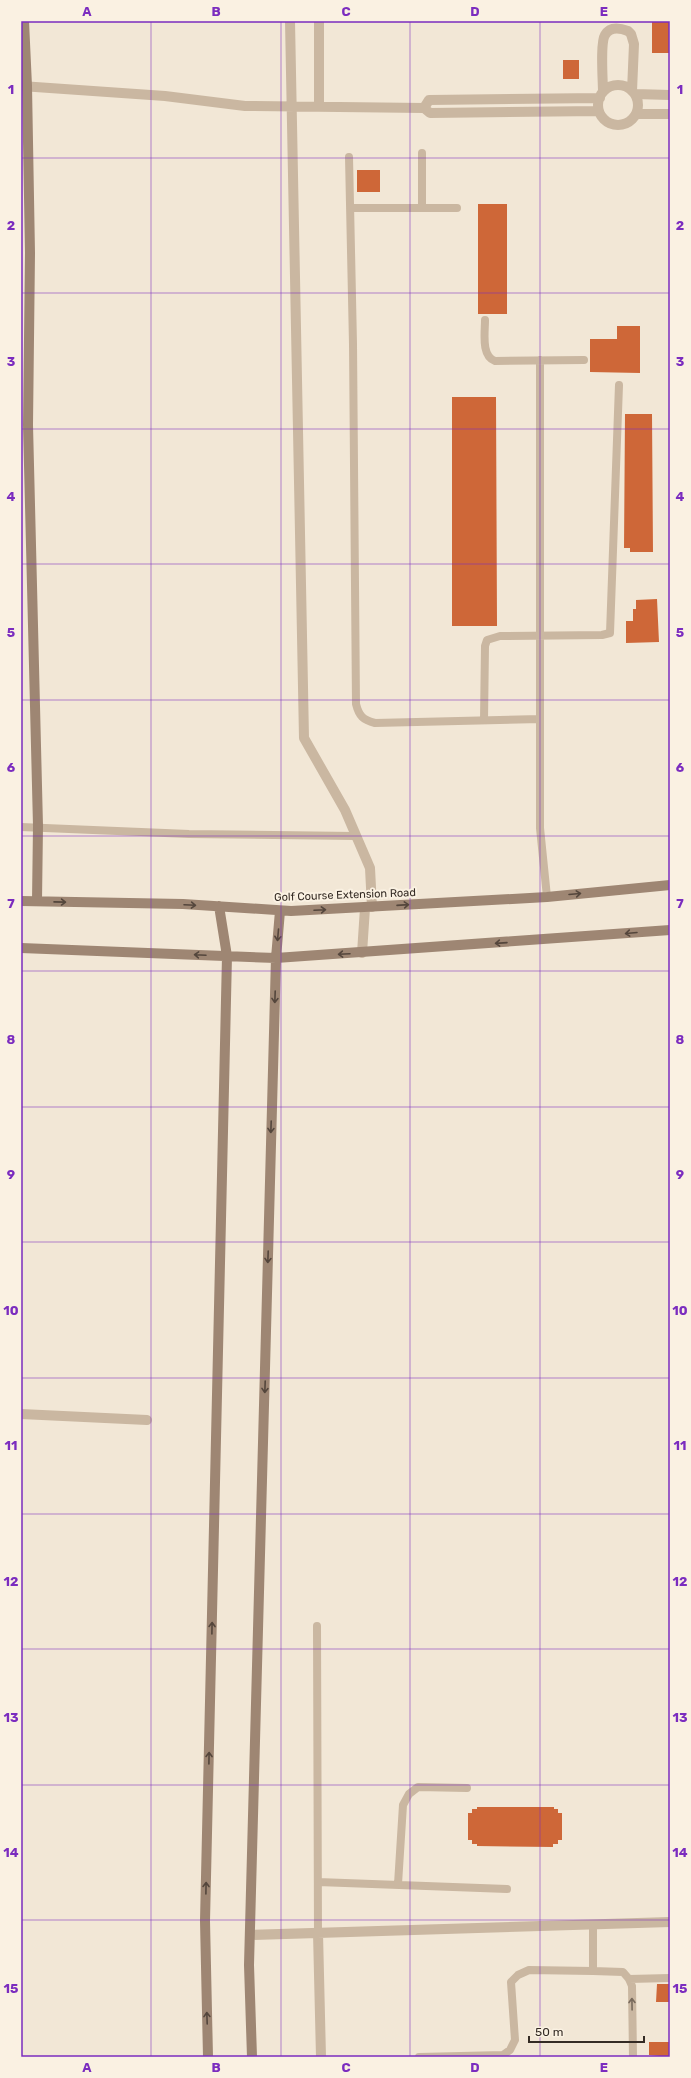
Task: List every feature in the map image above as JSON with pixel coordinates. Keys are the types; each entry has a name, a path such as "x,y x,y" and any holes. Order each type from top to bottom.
{"street":[{"path":"24,21 24,86 30,300 24,425 38,826 37,901"},
{"path":"290,21 304,738 345,810 370,868 369,908 362,953"},
{"path":"319,21 319,107"},
{"path":"614,28 628,31 633,39 634,92 638,102 637,114 627,124 614,125 607,122 599,111 602,95 603,41 608,31 614,28"},
{"path":"424,108 429,100 602,95 609,88 621,85 634,92 670,95"},
{"path":"24,86 165,96 245,106 424,108 430,113 599,111"},
{"path":"637,114 670,114"},
{"name":"Golf Course Extension Road","path":"21,901 219,906 280,911 369,908 547,897 670,886"},
{"path":"208,2057 206,1921 227,956 219,906"},
{"path":"252,2057 250,1935 276,958 280,911"},
{"path":"21,948 276,958 670,930"},
{"path":"21,1414 147,1420"},
{"path":"250,1935 670,1922"},
{"path":"318,1933 321,2057"}],"lane":[{"path":"422,153 422,208"},
{"path":"349,157 356,704 358,714 365,720 375,723 540,719"},
{"path":"350,208 457,208"},
{"path":"485,320 488,357 496,361 584,360"},
{"path":"540,360 540,828 547,897"},
{"path":"484,720 485,646 487,640 500,636 602,635 610,633 612,630 619,385"},
{"path":"21,827 38,826 189,834 355,836"},
{"path":"317,1626 318,1933"},
{"path":"398,1884 403,1805 409,1794 418,1788 467,1788"},
{"path":"318,1882 507,1889"},
{"path":"593,1971 594,1924"},
{"path":"419,2057 503,2054 510,2050 515,2040 511,1982 518,1975 530,1970 623,1972 629,1979 632,1986 633,2057"},
{"path":"629,1979 670,1978"}],"building":[{"path":"652,21 670,21 670,53 652,53"},
{"path":"563,60 579,60 579,79 563,79"},
{"path":"357,170 380,170 380,192 357,192"},
{"path":"478,204 507,204 507,314 478,314"},
{"path":"617,326 640,326 640,373 590,372 590,339 617,339"},
{"path":"452,397 496,397 497,626 452,626"},
{"path":"625,414 652,414 653,552 630,552 630,548 624,548"},
{"path":"657,599 659,642 626,643 626,621 633,621 633,609 636,609 636,600"},
{"path":"477,1807 554,1807 554,1809 558,1809 558,1813 562,1813 562,1840 558,1840 558,1844 553,1844 553,1847 477,1846 477,1844 472,1844 472,1840 468,1840 468,1813 472,1813 472,1809 477,1809"},
{"path":"657,1984 670,1984 670,2002 656,2002"},
{"path":"649,2042 670,2042 670,2057 649,2055"}]}
